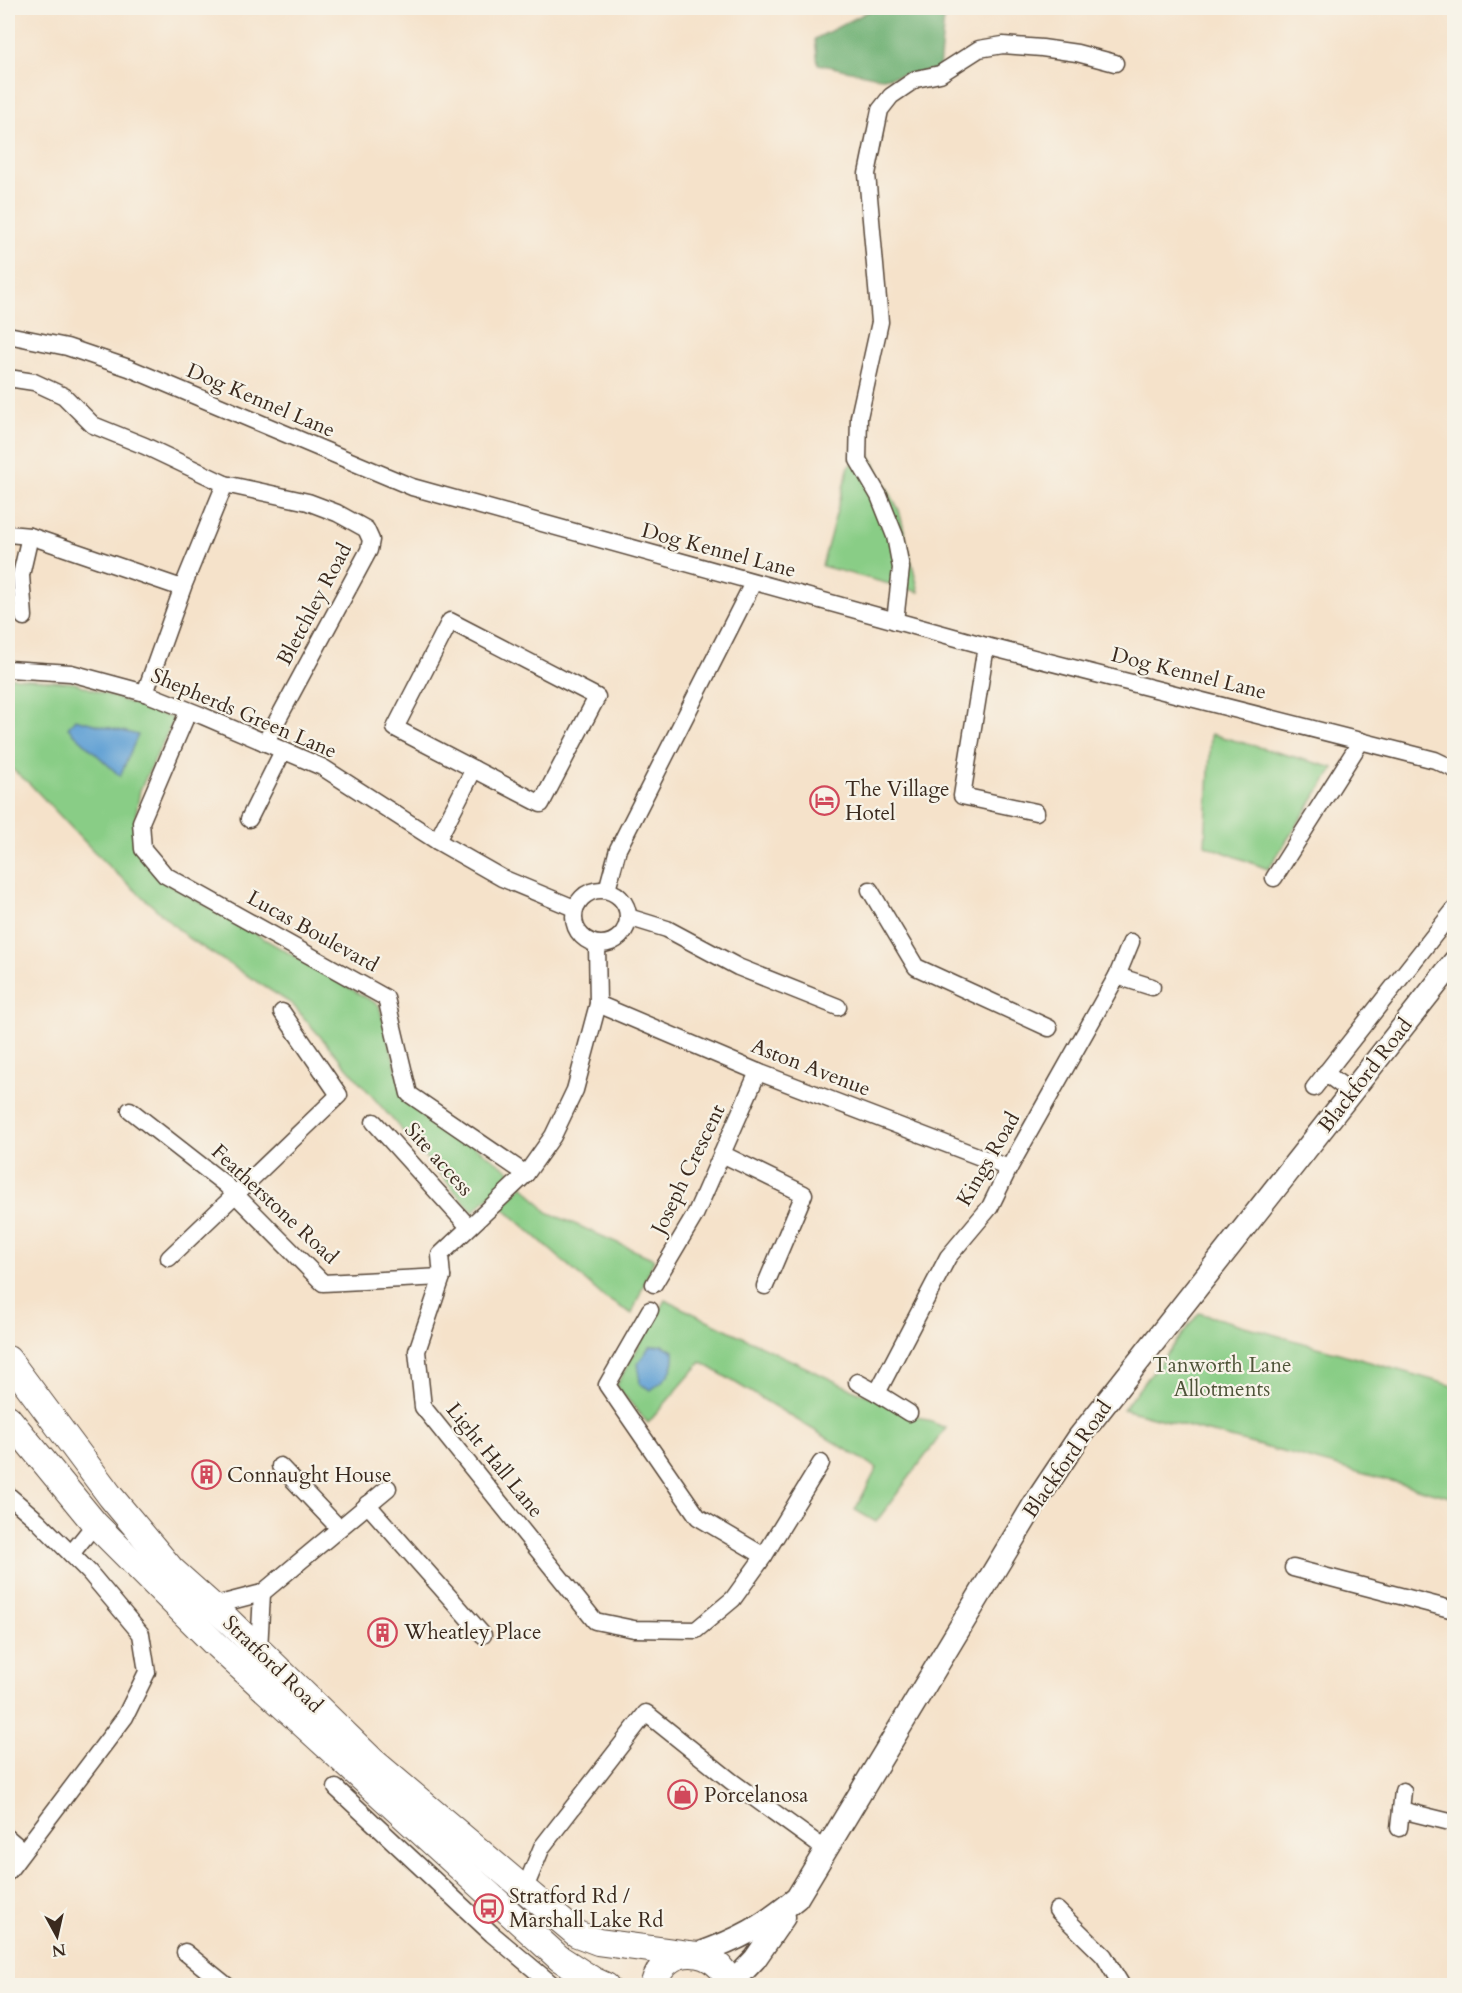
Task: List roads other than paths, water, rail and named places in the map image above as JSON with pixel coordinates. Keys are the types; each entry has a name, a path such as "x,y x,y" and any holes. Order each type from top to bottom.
{"highway":[{"name":"Stratford Road","path":"8,1359 111,1497 172,1570 259,1650 374,1762 576,1934 598,1942 693,1954"},
{"name":"Stratford Road","path":"8,1418 95,1524 214,1643 559,1958 598,1984"},
{"path":"653,1986 663,1966 674,1958 693,1954 719,1964 731,1985"}],"main road":[{"name":"Blackford Road","path":"693,1954 739,1939 770,1921 796,1898 1035,1503 1079,1437 1455,962"},
{"path":"731,1985 754,1959 796,1898"}],"street":[{"path":"895,621 901,568 895,536 879,496 858,460 859,417 880,322 867,174 880,110 891,96 916,79 940,74 979,49 1003,45 1042,48 1077,53 1115,63"},
{"name":"Dog Kennel Lane","path":"8,334 67,347 129,368 412,487 986,646 1435,760 1455,769"},
{"path":"8,378 34,382 64,396 93,425 145,446 225,484 182,588 144,693"},
{"name":"Bletchley Road","path":"225,484 308,502 337,513 366,529 371,540 369,550 265,743"},
{"path":"8,534 30,536 182,588"},
{"path":"24,617 21,575 30,536"},
{"path":"607,890 618,849 753,583"},
{"path":"450,621 597,697 541,804 474,769 394,728 450,621"},
{"path":"986,646 962,796 1036,812"},
{"name":"Shepherds Green Lane","path":"8,669 71,673 144,693 322,767 437,841 502,879 574,908"},
{"name":"Lucas Boulevard","path":"188,712 141,822 143,849 165,875 386,998 409,1094 526,1174"},
{"path":"1274,878 1361,741"},
{"path":"249,819 283,751"},
{"name":"Dog Kennel Lane","path":"1435,760 1455,756"},
{"path":"437,841 474,769"},
{"path":"607,890 622,900 628,917 623,933 617,939 597,945 579,933 575,925 574,908 584,895 591,891 607,890"},
{"path":"870,890 916,967 1049,1028"},
{"path":"1314,1088 1455,910"},
{"path":"628,917 667,929 738,967 838,1007"},
{"name":"Kings Road","path":"877,1393 948,1257 990,1207 1009,1168 1117,976 1131,942"},
{"name":"Light Hall Lane","path":"597,945 598,1004 575,1090 553,1137 526,1174 440,1255 442,1277 417,1352 423,1407 595,1621 634,1629 696,1630 733,1599 764,1556 821,1463"},
{"path":"1117,976 1152,987"},
{"name":"Aston Avenue","path":"598,1004 758,1072 1009,1168"},
{"path":"169,1258 339,1095 282,1012"},
{"name":"Joseph Crescent","path":"654,1284 695,1215 758,1072"},
{"path":"1325,1073 1351,1092"},
{"name":"Featherstone Road","path":"130,1110 235,1194 324,1283 442,1277"},
{"name":"Site access","path":"374,1122 470,1227"},
{"path":"722,1154 804,1194 765,1286"},
{"path":"650,1310 607,1385 698,1517 764,1556"},
{"path":"856,1382 909,1413"},
{"path":"280,1466 338,1527"},
{"path":"212,1606 262,1593 338,1527 388,1488"},
{"path":"8,1495 71,1554 141,1634 147,1671 125,1717 22,1850 8,1872"},
{"path":"367,1504 483,1635"},
{"path":"71,1554 95,1524"},
{"path":"1293,1568 1455,1610"},
{"path":"259,1650 262,1593"},
{"path":"522,1889 528,1881 542,1847 646,1713 731,1781 826,1850"},
{"path":"336,1788 492,1934 554,1986"},
{"path":"1399,1828 1403,1791"},
{"path":"1401,1810 1455,1823"},
{"path":"8,1838 22,1850"},
{"path":"1057,1911 1104,1956 1122,1986"},
{"path":"185,1952 227,1986"}],"water":[{"path":"75,719 138,735 120,776 68,728"},
{"path":"662,1345 674,1351 672,1369 651,1390 640,1384 638,1364 649,1347"}],"place":[{"name":"The Village Hotel","path":"824,801"},
{"name":"Connaught House","path":"206,1475"},
{"name":"Wheatley Place","path":"383,1632"},
{"name":"Porcelanosa","path":"683,1795"},
{"name":"Stratford Rd / Marshall Lake Rd","path":"488,1908"}],"park label":[{"name":"Tanworth Lane Allotments","path":"1222,1377"}]}
